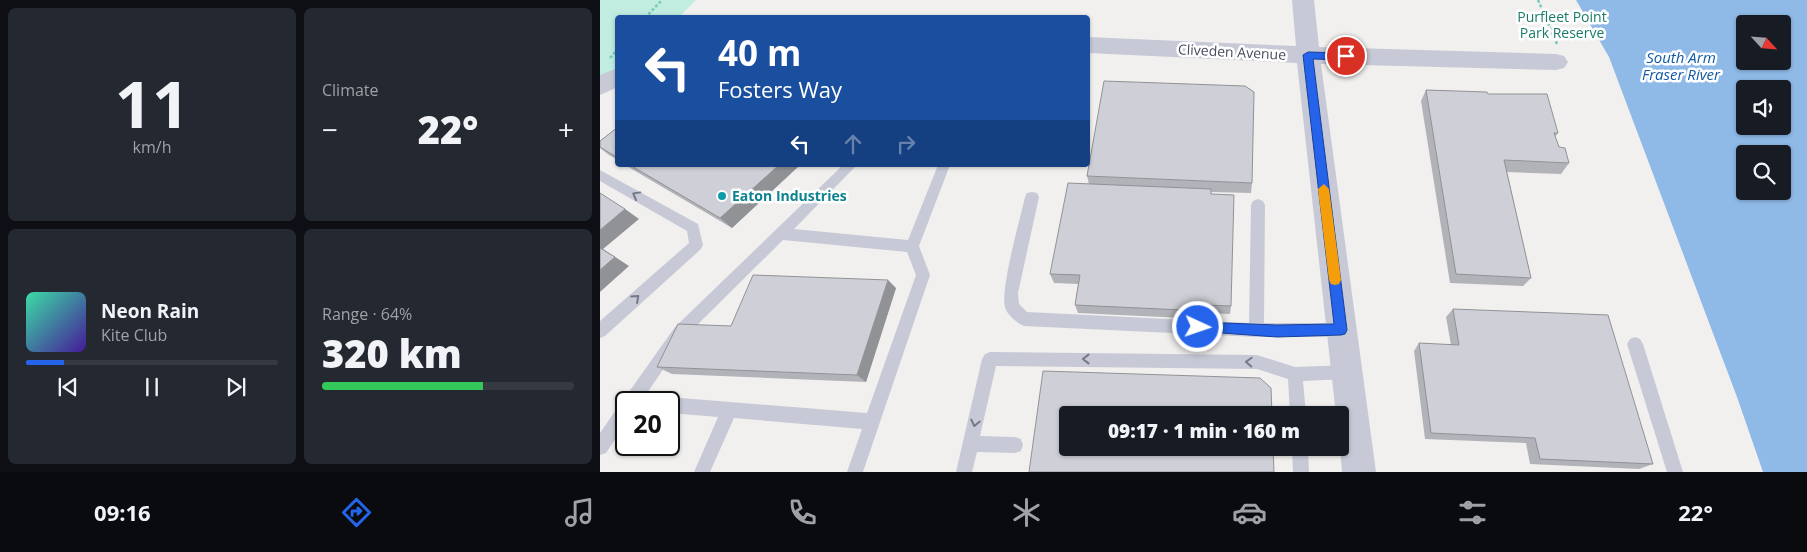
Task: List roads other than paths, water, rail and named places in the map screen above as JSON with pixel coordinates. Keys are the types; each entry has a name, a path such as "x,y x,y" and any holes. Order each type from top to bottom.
{"street":[{"path":"1303,0 1308,55 1359,472"},
{"name":"Cliveden Avenue","path":"1090,45 1308,55 1556,62"},
{"path":"600,86 615,78"}],"lane":[{"path":"641,391 680,332 849,167"},
{"path":"855,472 923,275 912,246 943,167"},
{"path":"600,175 693,228 696,245 600,331"},
{"path":"1032,197 1011,293 1012,307 1024,318 1256,330 1341,330"},
{"path":"1256,330 1258,205"},
{"path":"781,234 912,246"},
{"path":"1635,344 1675,472"},
{"path":"964,472 990,359 1248,361 1296,374 1347,372"},
{"path":"1296,374 1298,406"},
{"path":"680,406 873,422"},
{"path":"702,472 729,411"},
{"path":"600,447 615,427"},
{"path":"970,444 1014,446"},
{"path":"1301,456 1302,472"}],"water":[{"name":"South Arm Fraser River","path":"1576,0 1807,0 1807,472 1763,472 1737,397 1609,57"}],"place":[{"name":"Eaton Industries","path":"722,196"}],"park label":[{"name":"Purfleet Point Park Reserve","path":"1562,25"}]}
